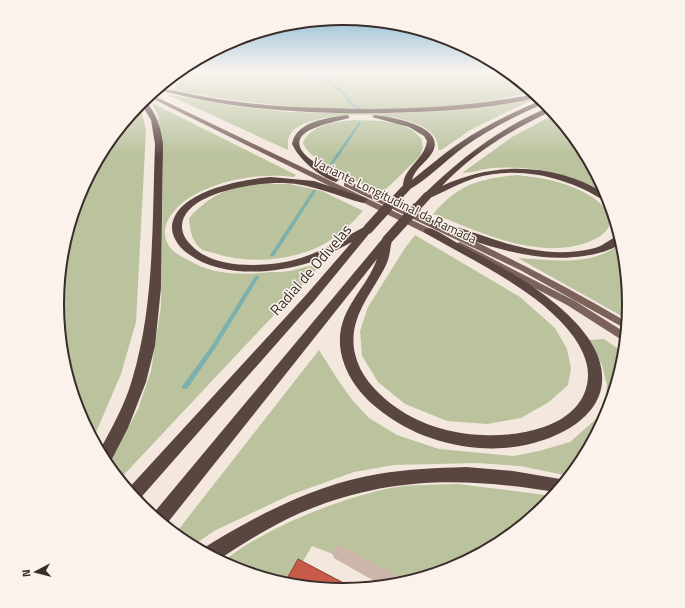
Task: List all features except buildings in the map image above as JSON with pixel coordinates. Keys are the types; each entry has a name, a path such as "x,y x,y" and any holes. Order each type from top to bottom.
{"highway":[{"path":"211,99 287,109 340,111 439,109 516,99"},
{"name":"Radial de Odivelas","path":"136,491 310,298 368,228 407,187 474,136 498,122 538,105"},
{"path":"107,453 120,428 139,382 145,363 154,306 160,155 159,138 154,118 146,106"},
{"path":"162,516 387,240 445,176 484,145 516,125 545,112"},
{"path":"336,179 298,152 296,143 299,134 309,126 328,120 352,117 380,118 399,121 414,126 425,134 430,142 431,146 427,155 408,175 407,187"},
{"path":"427,196 471,177 488,173 509,171 544,174 570,181 598,193"},
{"path":"363,200 305,182 277,180 250,182 215,191 195,202 182,215 178,224 179,238 192,252 202,258 229,266 257,268 292,264 306,260 368,228"},
{"path":"387,240 381,264 360,296 347,330 347,345 350,360 356,375 368,392 385,407 403,419 429,431 454,438 480,442 534,437 555,430 575,417 589,403 596,386 596,370 589,350 579,334 557,312 539,298 431,227"},
{"path":"431,227 508,248 549,255 583,254 597,251 614,242"},
{"path":"214,552 228,542 304,502 368,483 420,475 463,473 497,475 555,485"}],"main road":[{"name":"Variante Longitudinal da Ramada","path":"157,99 363,200 431,227 571,303 620,335"},
{"name":"Variante Longitudinal da Ramada","path":"168,99 336,179 431,227 552,282 621,323"}],"street":[{"path":"340,553 387,580"}],"green space":[{"path":"178,99 196,99 234,106 288,112 336,113 398,113 439,111 532,100 472,129 441,150 438,150 434,136 420,125 399,119 374,115 348,115 323,118 303,124 291,133 288,141 288,150"},
{"path":"231,99 497,99 449,106 370,110 330,109"},
{"path":"152,103 296,175 294,177 260,176 225,182 204,190 188,199 173,212 165,228 165,237 169,246 174,252 200,266 227,273 245,274 283,272 308,266 319,267 123,476 112,460 138,409 151,371 161,306 163,166 158,116"},
{"path":"141,111 146,130 136,322 121,374 95,433 78,394 69,358 64,322 64,286 66,268 78,214 92,181 101,164 121,134"},
{"path":"549,117 564,134 574,149 596,187 564,175 536,169 507,167 462,173 512,137"},
{"path":"354,120 382,121 399,124 412,130 421,138 423,147 420,156 382,193 326,165 315,158 307,150 303,143 312,132 324,125"},
{"path":"517,175 565,184 592,197 604,208 609,223 609,226 604,233 583,244 570,247 542,248 510,242 433,214 452,196 461,190 481,181"},
{"path":"263,184 289,184 322,191 363,211 347,227 329,241 317,248 288,257 257,260 242,259 227,257 205,251 197,245 193,238 189,218 198,209 206,202 222,193 240,187"},
{"path":"415,235 520,297 555,328 567,349 571,368 568,385 549,402 521,418 487,424 447,421 405,404 378,382 362,356 360,331 368,307 405,248"},
{"path":"615,247 621,286 621,316 518,258 572,260 598,256"},
{"path":"604,339 618,349 606,396 607,386 602,365 589,340"},
{"path":"319,350 353,401 369,418 397,435 439,449 514,456 539,451 570,442 597,417 584,444 563,475 520,466 477,463 394,465 354,472 290,495 214,531 197,542 179,529"},
{"path":"458,484 545,495 526,514 498,536 482,546 449,562 397,578 312,546 293,579 253,568 228,558 258,538 302,516 325,507 370,493 391,488 416,485"}],"waterway":[{"path":"348,99 350,103 360,108"},
{"path":"331,165 360,123"},
{"path":"272,255 314,191"},
{"path":"185,387 214,346 257,277"}]}
